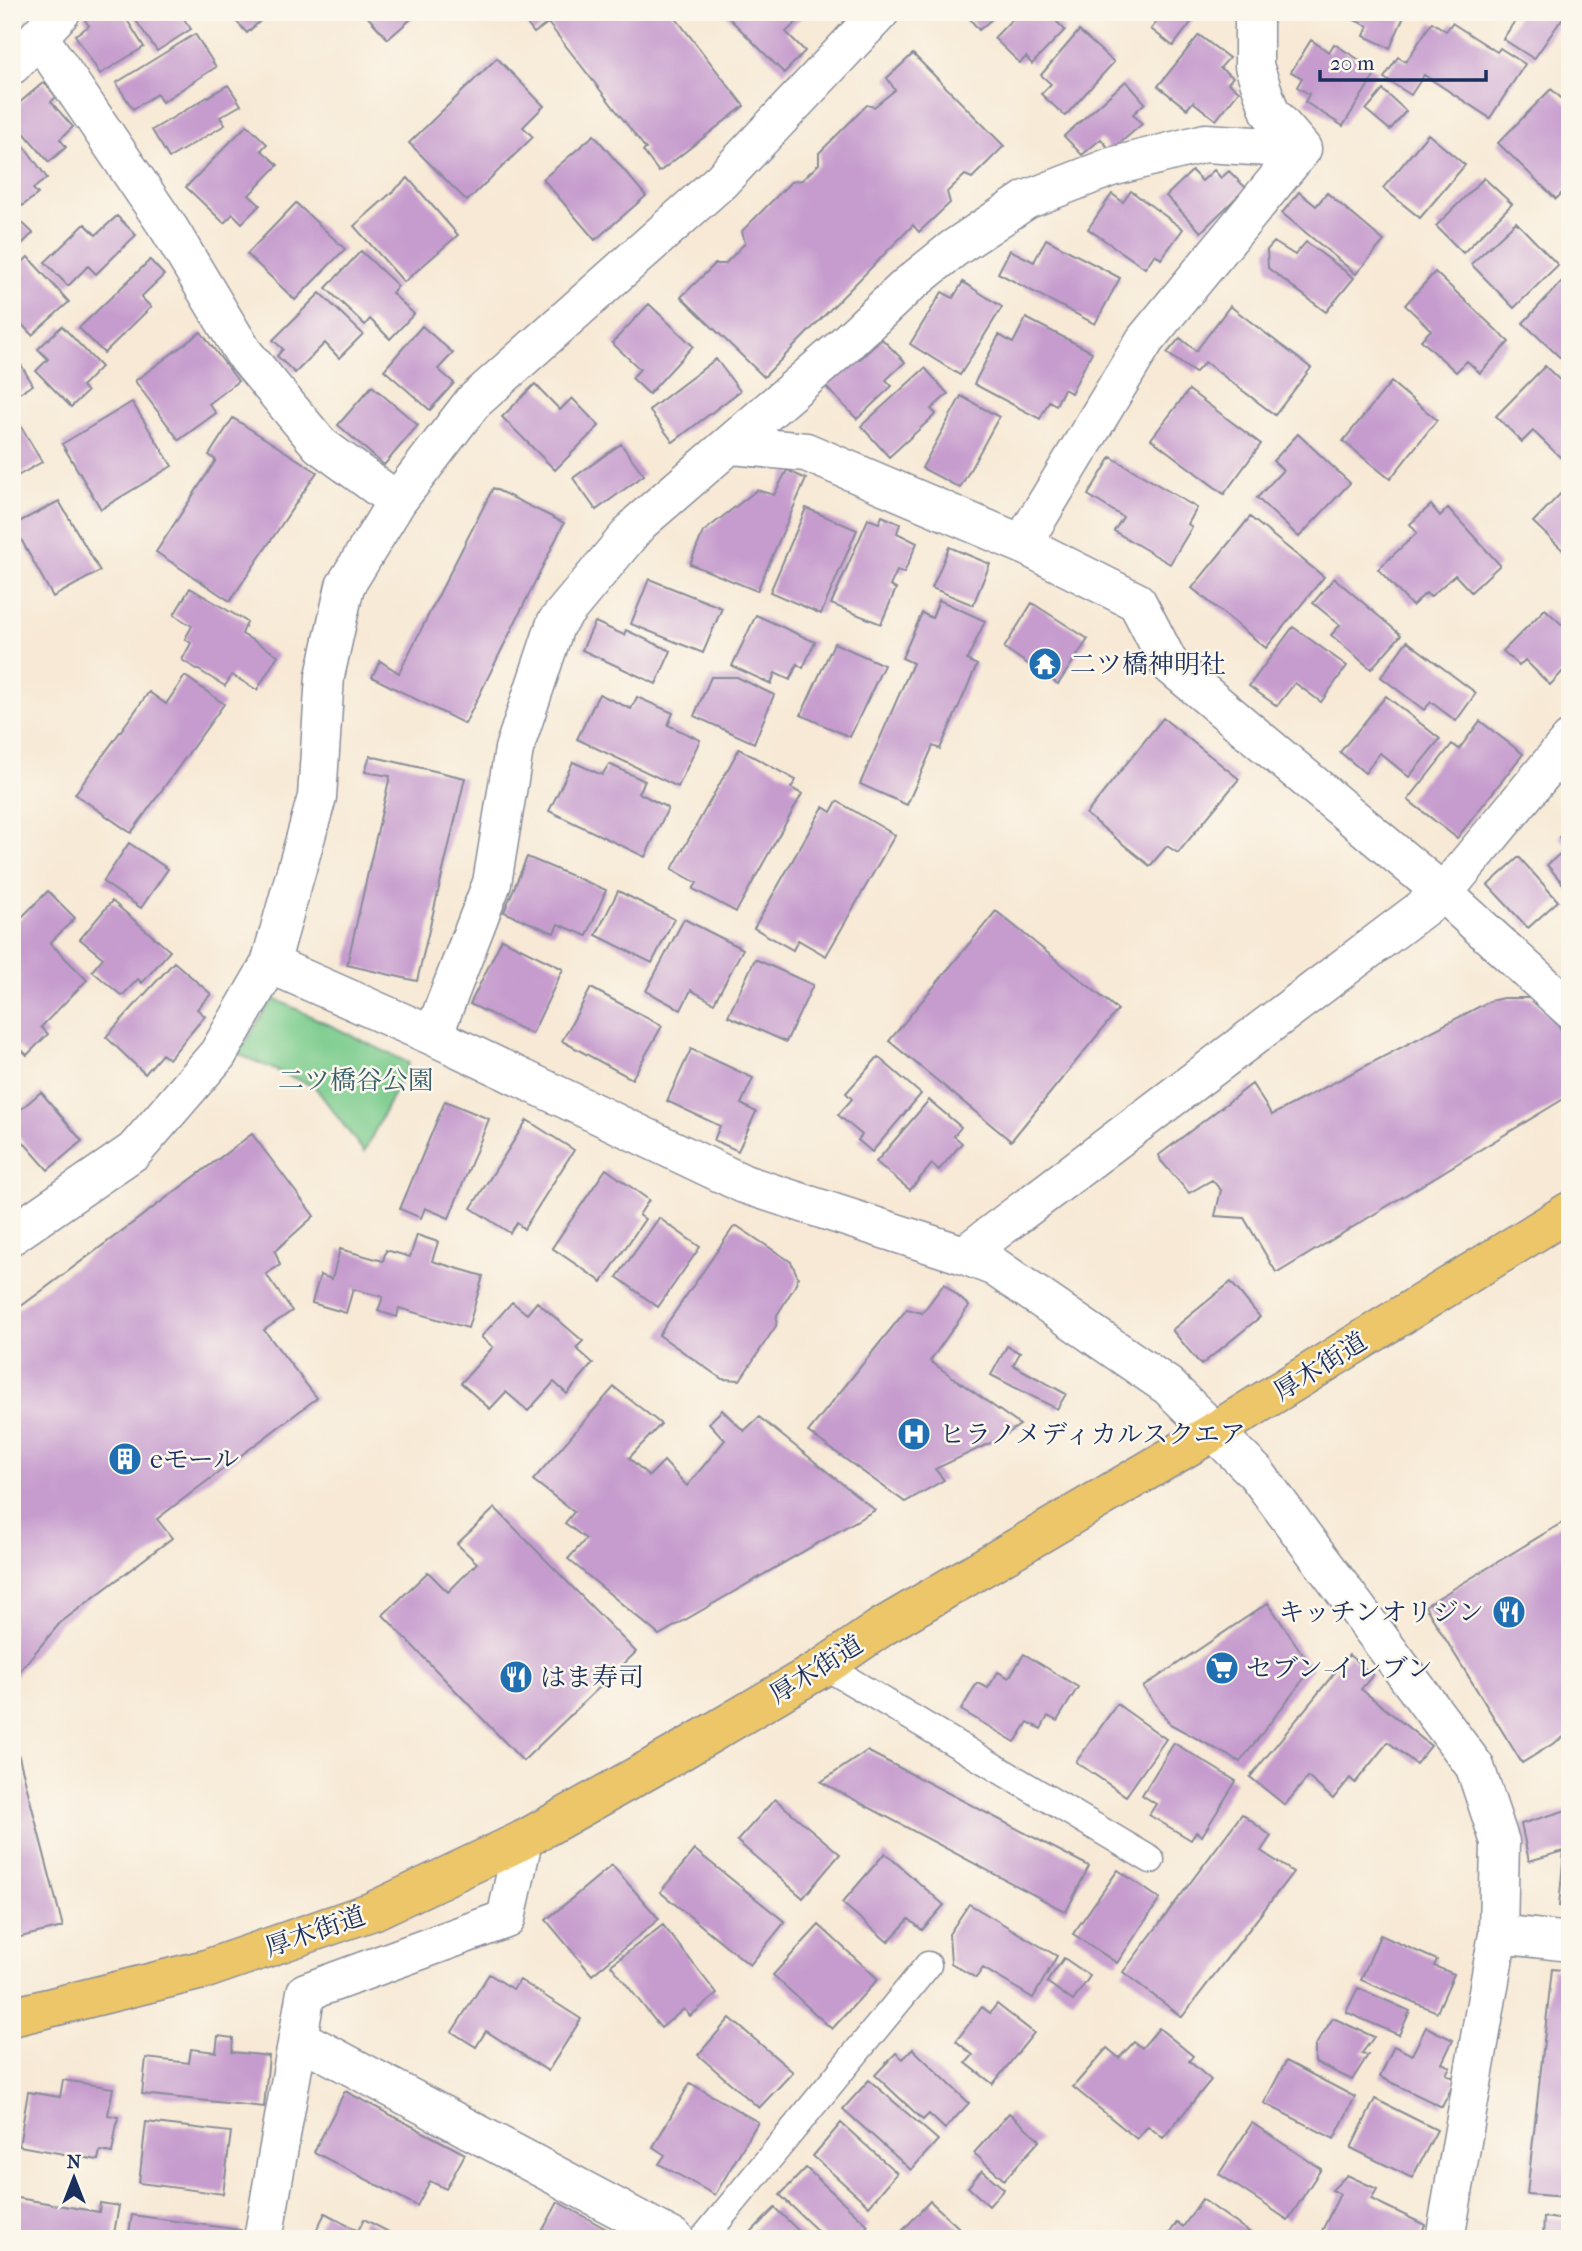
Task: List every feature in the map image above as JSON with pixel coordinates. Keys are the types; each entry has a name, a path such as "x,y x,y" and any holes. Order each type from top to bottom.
{"main road":[{"name":"厚木街道","path":"12,2017 219,1965 373,1911 523,1840 825,1666 881,1627 1215,1431 1570,1211"}],"street":[{"path":"12,1235 134,1151 218,1054 270,964 317,797 325,676 345,586 397,501 472,403 721,181 880,12"},
{"path":"1254,12 1254,66 1270,112 1302,149"},
{"path":"12,65 50,24 243,352 320,444 397,501"},
{"path":"433,1036 492,883 514,750 556,623 639,523 839,350 906,286 953,249 1026,200 1111,167 1205,143 1302,149"},
{"path":"1022,544 1145,340 1302,149"},
{"path":"732,444 806,452 1022,544 1137,602 1169,664 1443,893 1570,1009"},
{"path":"964,1255 1443,893 1570,740"},
{"path":"270,964 433,1036 744,1184 995,1267 1157,1379 1215,1431 1256,1473 1475,1767 1500,1842 1498,1934 1445,2239"},
{"path":"263,2239 306,1993 506,1919 523,1840"},
{"path":"1498,1934 1570,1942"},
{"path":"298,2038 674,2239"}],"lane":[{"path":"825,1666 1152,1860"},
{"path":"703,2239 928,1965"}],"green space":[{"name":"二ツ橋谷公園","path":"273,998 409,1063 364,1152 315,1087 238,1054"}],"building":[{"path":"91,12 122,12 144,47 100,74 75,35 89,26 83,17"},
{"path":"130,12 179,12 191,29 157,51"},
{"path":"228,12 270,12 247,33"},
{"path":"363,12 419,12 388,39"},
{"path":"518,12 671,12 744,106 659,172 643,151 646,149 548,23 534,33"},
{"path":"723,12 807,12 786,32 805,51 784,73"},
{"path":"964,12 1000,12 979,30"},
{"path":"1019,12 1058,12 1053,18 1065,30 1032,64 1026,57 1020,63 994,38"},
{"path":"1155,12 1199,12 1173,46 1151,29 1161,17"},
{"path":"1350,12 1406,12 1390,48 1364,36 1368,26 1348,17"},
{"path":"1521,12 1566,13 1534,59 1503,39"},
{"path":"1432,22 1446,31 1452,23 1497,52 1500,48 1525,64 1490,118 1424,75 1411,95 1384,78 1398,57 1406,62"},
{"path":"1079,31 1114,62 1065,116 1041,94 1051,84 1041,75"},
{"path":"195,34 216,67 162,102 157,94 133,109 116,83"},
{"path":"1199,35 1229,58 1220,68 1233,77 1228,83 1239,91 1216,120 1193,102 1187,109 1158,86"},
{"path":"1311,40 1329,52 1334,44 1377,71 1343,126 1305,102 1309,94 1297,87 1302,78 1291,72"},
{"path":"913,54 1004,146 972,178 965,175 947,192 950,203 919,232 913,225 764,377 681,297 715,264 725,264 745,243 742,231 791,182 802,180 819,164 819,153 867,105 874,107 895,90 887,78"},
{"path":"497,58 544,106 523,127 533,137 467,201 409,143"},
{"path":"1126,81 1145,103 1133,114 1142,124 1111,151 1101,139 1082,155 1064,136"},
{"path":"44,82 56,97 51,102 73,127 60,139 66,147 49,162 12,119 12,109"},
{"path":"228,85 241,105 220,117 225,125 169,158 152,130"},
{"path":"1551,89 1570,106 1570,185 1556,199 1498,143"},
{"path":"1383,90 1406,111 1390,130 1366,110"},
{"path":"247,125 267,144 261,150 278,165 249,195 260,205 242,223 233,214 224,223 186,187"},
{"path":"15,133 47,178 33,189 38,194 22,206 12,192 12,135"},
{"path":"1428,134 1465,165 1420,218 1383,188"},
{"path":"594,135 646,196 595,240 543,179"},
{"path":"1214,170 1221,178 1229,171 1246,188 1201,232 1166,196 1192,171 1202,181"},
{"path":"408,178 458,235 404,282 354,226"},
{"path":"1484,178 1512,204 1463,253 1436,226"},
{"path":"1131,191 1183,229 1161,259 1155,254 1145,268 1088,229 1112,194 1123,202"},
{"path":"1299,192 1316,206 1327,193 1384,241 1356,274 1282,213"},
{"path":"296,203 345,249 295,300 247,254"},
{"path":"12,213 33,233 12,254"},
{"path":"117,216 136,235 96,274 88,266 68,286 45,262 85,224 96,235"},
{"path":"1516,222 1558,265 1514,308 1471,264"},
{"path":"1046,239 1120,278 1095,324 998,273 1010,250 1034,262"},
{"path":"1274,242 1295,255 1306,242 1354,278 1326,312 1268,268 1267,250"},
{"path":"361,251 398,286 392,293 414,314 390,339 370,319 365,325 326,288"},
{"path":"28,257 69,302 32,335 12,314 12,272"},
{"path":"150,260 164,275 141,297 151,307 104,353 79,328"},
{"path":"1435,272 1509,342 1480,373 1467,361 1456,372 1421,340 1431,330 1405,305"},
{"path":"1563,280 1570,287 1570,357 1565,362 1523,323"},
{"path":"963,282 1002,307 960,375 910,344 942,292 953,298"},
{"path":"320,293 363,334 339,358 325,343 295,373 277,356 283,349 273,340"},
{"path":"649,304 693,346 649,394 632,378 640,369 612,343"},
{"path":"1230,306 1311,368 1275,415 1205,362 1195,373 1167,353 1180,338 1196,351"},
{"path":"1026,318 1092,352 1071,393 1064,389 1056,405 1049,401 1040,419 974,384 999,335 1013,343"},
{"path":"62,326 101,367 82,386 87,392 71,407 36,371 48,359 38,349"},
{"path":"422,326 453,353 438,369 454,383 430,410 384,370"},
{"path":"201,332 238,381 209,404 216,413 179,440 135,381"},
{"path":"882,339 905,362 886,380 892,386 857,419 824,385 856,356 860,359"},
{"path":"12,350 33,385 12,397"},
{"path":"716,359 740,391 673,442 649,410"},
{"path":"1545,366 1570,390 1570,454 1563,460 1533,431 1522,442 1496,416"},
{"path":"925,368 948,394 931,409 936,414 889,457 861,426"},
{"path":"1391,382 1437,420 1390,479 1343,441"},
{"path":"535,384 560,410 572,398 599,426 555,470 502,417"},
{"path":"372,386 418,425 384,465 338,425"},
{"path":"1189,390 1261,444 1224,494 1151,439"},
{"path":"961,396 999,417 960,488 922,468"},
{"path":"132,402 172,466 101,509 62,444"},
{"path":"12,411 42,462 12,479"},
{"path":"233,418 317,472 230,601 156,552 216,460 209,455"},
{"path":"1298,434 1350,483 1299,537 1257,498 1283,470 1273,461"},
{"path":"621,444 644,475 596,510 573,478"},
{"path":"1111,457 1197,508 1188,524 1192,527 1170,564 1114,531 1123,517 1088,495"},
{"path":"787,470 806,479 757,591 690,564 703,532 757,490 774,495"},
{"path":"1570,484 1570,557 1533,522"},
{"path":"493,488 564,523 465,724 372,677 380,661 399,673"},
{"path":"59,501 100,571 53,597 13,525"},
{"path":"1431,505 1440,516 1448,508 1500,565 1471,592 1455,575 1430,597 1426,593 1412,606 1378,569 1417,533 1410,524"},
{"path":"806,508 857,530 821,614 770,592"},
{"path":"882,516 900,524 897,533 917,543 904,573 897,571 890,586 896,589 881,624 831,604 868,519 879,523"},
{"path":"1250,517 1324,577 1266,648 1192,588"},
{"path":"949,547 990,564 973,605 932,588"},
{"path":"1334,578 1401,635 1371,669 1331,635 1340,625 1313,603"},
{"path":"649,579 722,608 703,653 631,624"},
{"path":"190,588 247,622 242,634 278,655 257,690 232,675 225,686 182,660 191,643 185,639 192,626 174,615"},
{"path":"939,600 985,621 967,660 977,665 940,749 933,746 907,805 860,784 913,663 902,658 922,613 932,618"},
{"path":"1032,603 1088,639 1058,684 1004,648"},
{"path":"1545,609 1570,632 1570,674 1565,669 1550,685 1525,660 1519,666 1503,651"},
{"path":"756,615 815,642 803,668 797,664 790,680 775,673 771,684 732,666"},
{"path":"595,622 624,635 626,630 671,651 656,684 582,650"},
{"path":"1293,627 1347,666 1321,702 1295,683 1277,706 1249,686"},
{"path":"1407,641 1476,693 1456,721 1431,702 1424,710 1381,677"},
{"path":"834,643 884,665 850,737 801,715"},
{"path":"185,676 224,704 131,833 75,794 149,692 166,704"},
{"path":"711,677 737,677 774,695 754,743 694,716"},
{"path":"599,694 631,709 637,697 673,713 668,725 700,740 678,787 577,739"},
{"path":"1386,696 1440,739 1409,777 1380,753 1365,773 1340,752"},
{"path":"1163,718 1239,779 1178,853 1167,846 1150,866 1086,814"},
{"path":"1480,721 1523,754 1457,838 1408,800 1452,744 1459,749"},
{"path":"739,749 796,780 791,788 802,794 736,912 693,889 697,883 672,869"},
{"path":"370,756 465,778 417,981 347,965 390,776 365,772"},
{"path":"573,762 602,775 609,764 645,781 639,793 668,808 645,857 549,811"},
{"path":"837,801 895,835 826,956 798,940 793,950 754,928 823,807 831,812"},
{"path":"1570,828 1570,892 1547,865 1568,847 1559,837"},
{"path":"129,843 168,869 141,908 103,882"},
{"path":"527,857 606,890 587,936 558,924 554,933 504,912"},
{"path":"1519,857 1558,901 1528,928 1488,885"},
{"path":"48,891 75,918 50,943 87,980 41,1027 48,1034 27,1055 12,1041 12,943 18,938 12,933 12,927"},
{"path":"618,891 674,919 652,963 596,935"},
{"path":"112,901 170,951 142,983 138,979 122,996 92,971 103,958 80,939"},
{"path":"996,911 1118,1010 1011,1141 889,1041"},
{"path":"684,919 743,949 714,1003 691,990 681,1010 646,991"},
{"path":"502,939 563,969 532,1034 470,1004"},
{"path":"755,959 813,985 786,1042 728,1016"},
{"path":"174,962 211,994 197,1009 205,1016 169,1059 162,1054 145,1074 106,1037"},
{"path":"591,988 662,1026 632,1079 562,1041"},
{"path":"1532,998 1559,1026 1570,1045 1570,1095 1279,1272 1276,1272 1244,1218 1215,1216 1221,1190 1212,1180 1189,1193 1161,1161 1159,1155 1252,1084 1272,1115 1490,1001"},
{"path":"691,1049 753,1078 741,1104 756,1112 738,1151 714,1140 720,1126 667,1101"},
{"path":"878,1057 921,1094 872,1152 858,1140 862,1135 838,1115 852,1099 846,1093"},
{"path":"41,1092 82,1141 48,1170 12,1129 12,1117"},
{"path":"929,1100 961,1127 954,1136 962,1143 939,1170 932,1164 910,1190 876,1162"},
{"path":"445,1101 489,1119 449,1218 425,1208 421,1218 400,1209"},
{"path":"527,1120 574,1150 524,1229 517,1223 510,1233 471,1208"},
{"name":"eモール","path":"252,1134 314,1216 275,1251 280,1265 266,1274 292,1311 264,1330 317,1398 157,1519 172,1538 60,1623 12,1680 12,1313"},
{"path":"606,1169 649,1200 639,1215 645,1219 602,1282 552,1248"},
{"path":"659,1218 700,1247 658,1307 617,1277"},
{"path":"737,1226 791,1262 798,1277 777,1315 776,1326 740,1380 722,1379 659,1335"},
{"path":"417,1235 438,1242 432,1261 483,1276 468,1328 399,1308 397,1317 378,1311 383,1297 353,1289 346,1313 312,1303 320,1275 332,1279 340,1249 383,1261 386,1250 410,1257"},
{"path":"1231,1282 1260,1317 1201,1365 1172,1330"},
{"path":"944,1284 969,1306 930,1361 1020,1425 999,1439 935,1469 944,1480 905,1502 808,1432 907,1309 922,1313"},
{"path":"512,1302 527,1314 537,1302 583,1341 576,1348 593,1363 567,1394 554,1382 528,1411 506,1392 490,1409 461,1383 493,1347 481,1337"},
{"path":"1007,1346 1020,1353 1013,1365 1066,1394 1057,1409 991,1375"},
{"path":"614,1387 661,1424 629,1458 649,1476 664,1461 687,1486 725,1440 709,1423 722,1410 744,1431 759,1417 875,1510 659,1635 568,1559 586,1539 565,1523 574,1512 533,1480"},
{"path":"495,1508 636,1652 523,1761 383,1615 428,1572 448,1592 477,1563 457,1544"},
{"path":"1570,1518 1570,1733 1522,1763 1425,1606"},
{"path":"1268,1603 1312,1668 1240,1762 1170,1724 1143,1687"},
{"path":"1024,1654 1078,1687 1057,1721 1048,1716 1041,1729 1028,1722 1015,1742 961,1710 977,1683 988,1688 998,1672 1009,1678"},
{"path":"1349,1655 1373,1675 1361,1689 1431,1746 1416,1764 1388,1742 1355,1783 1350,1778 1333,1799 1308,1777 1285,1805 1250,1777"},
{"path":"1117,1704 1166,1739 1126,1796 1076,1762"},
{"path":"12,1730 63,1927 12,1939"},
{"path":"1174,1743 1236,1781 1202,1836 1196,1832 1191,1840 1149,1815 1156,1804 1142,1795"},
{"path":"867,1751 1089,1866 1066,1912 821,1782"},
{"path":"775,1799 840,1854 803,1898 737,1841"},
{"path":"1570,1809 1570,1907 1559,1906 1564,1851 1529,1861 1521,1824"},
{"path":"1242,1814 1271,1836 1261,1851 1293,1872 1182,2017 1123,1972"},
{"path":"695,1850 785,1922 750,1965 660,1892"},
{"path":"885,1853 944,1905 922,1930 909,1919 888,1942 842,1903"},
{"path":"612,1865 659,1919 592,1975 546,1920"},
{"path":"1118,1870 1160,1899 1117,1963 1073,1934"},
{"path":"969,1904 1057,1956 1033,1998 983,1968 976,1978 951,1963 949,1934"},
{"path":"663,1925 717,1994 690,2016 684,2009 661,2028 611,1965"},
{"path":"819,1925 878,1979 832,2029 773,1975"},
{"path":"1380,1935 1437,1960 1434,1966 1454,1974 1437,2012 1361,1980"},
{"path":"1064,1958 1090,1976 1073,2001 1047,1982"},
{"path":"1552,1969 1570,1971 1570,2239 1543,2239 1544,2217 1565,2220 1567,2197 1527,2194"},
{"path":"489,1974 513,1989 520,1980 581,2019 548,2071 486,2031 476,2047 452,2032"},
{"path":"1358,1988 1410,2011 1399,2035 1346,2012"},
{"path":"997,2004 1034,2033 993,2084 966,2063 973,2055 956,2041 982,2007 990,2013"},
{"path":"730,2018 793,2072 759,2108 698,2055"},
{"path":"1333,2018 1374,2037 1362,2053 1368,2055 1352,2080 1315,2062 1315,2046"},
{"path":"1426,2027 1453,2040 1442,2063 1450,2067 1446,2074 1456,2079 1442,2107 1380,2077 1394,2046 1412,2055"},
{"path":"1159,2028 1193,2056 1189,2061 1211,2080 1163,2138 1148,2126 1137,2139 1073,2087 1107,2048 1119,2058 1134,2042 1142,2048"},
{"path":"218,2036 233,2038 232,2052 269,2056 264,2107 142,2094 146,2058 189,2063 191,2049 216,2052"},
{"path":"913,2049 969,2103 945,2129 929,2114 923,2120 875,2075 896,2053 903,2059"},
{"path":"1286,2061 1355,2097 1334,2139 1264,2103"},
{"path":"63,2080 113,2088 108,2115 118,2117 112,2153 100,2151 98,2160 19,2146 28,2092 60,2097"},
{"path":"869,2080 938,2140 911,2170 843,2109"},
{"path":"690,2083 758,2122 715,2195 659,2164 665,2155 653,2147"},
{"path":"345,2091 465,2154 446,2189 430,2181 417,2206 314,2152"},
{"path":"1375,2099 1437,2130 1412,2178 1351,2148"},
{"path":"1009,2113 1040,2140 1004,2180 974,2153"},
{"path":"146,2122 231,2132 223,2194 139,2183"},
{"path":"841,2123 897,2173 869,2206 813,2156"},
{"path":"1252,2123 1321,2169 1288,2220 1219,2174"},
{"path":"806,2168 868,2225 855,2239 826,2239 780,2195"},
{"path":"982,2170 1004,2189 989,2206 968,2187"},
{"path":"1347,2175 1377,2189 1371,2199 1425,2225 1419,2239 1318,2239 1340,2194 1332,2190"},
{"path":"12,2197 99,2212 100,2203 119,2206 113,2239 12,2239"},
{"path":"1202,2199 1259,2239 1166,2239 1177,2222 1183,2227"},
{"path":"930,2201 971,2239 895,2239"},
{"path":"558,2202 624,2239 538,2239"},
{"path":"775,2208 807,2239 756,2239 750,2233"},
{"path":"325,2213 358,2231 364,2219 402,2239 312,2239"},
{"path":"132,2215 241,2230 240,2239 128,2239"}],"place":[{"name":"二ツ橋神明社","path":"1045,664"},
{"name":"ヒラノメディカルスクエア","path":"914,1434"},
{"name":"eモール","path":"125,1459"},
{"name":"キッチンオリジン","path":"1509,1612"},
{"name":"セブン-イレブン","path":"1222,1668"},
{"name":"はま寿司","path":"516,1677"}]}
